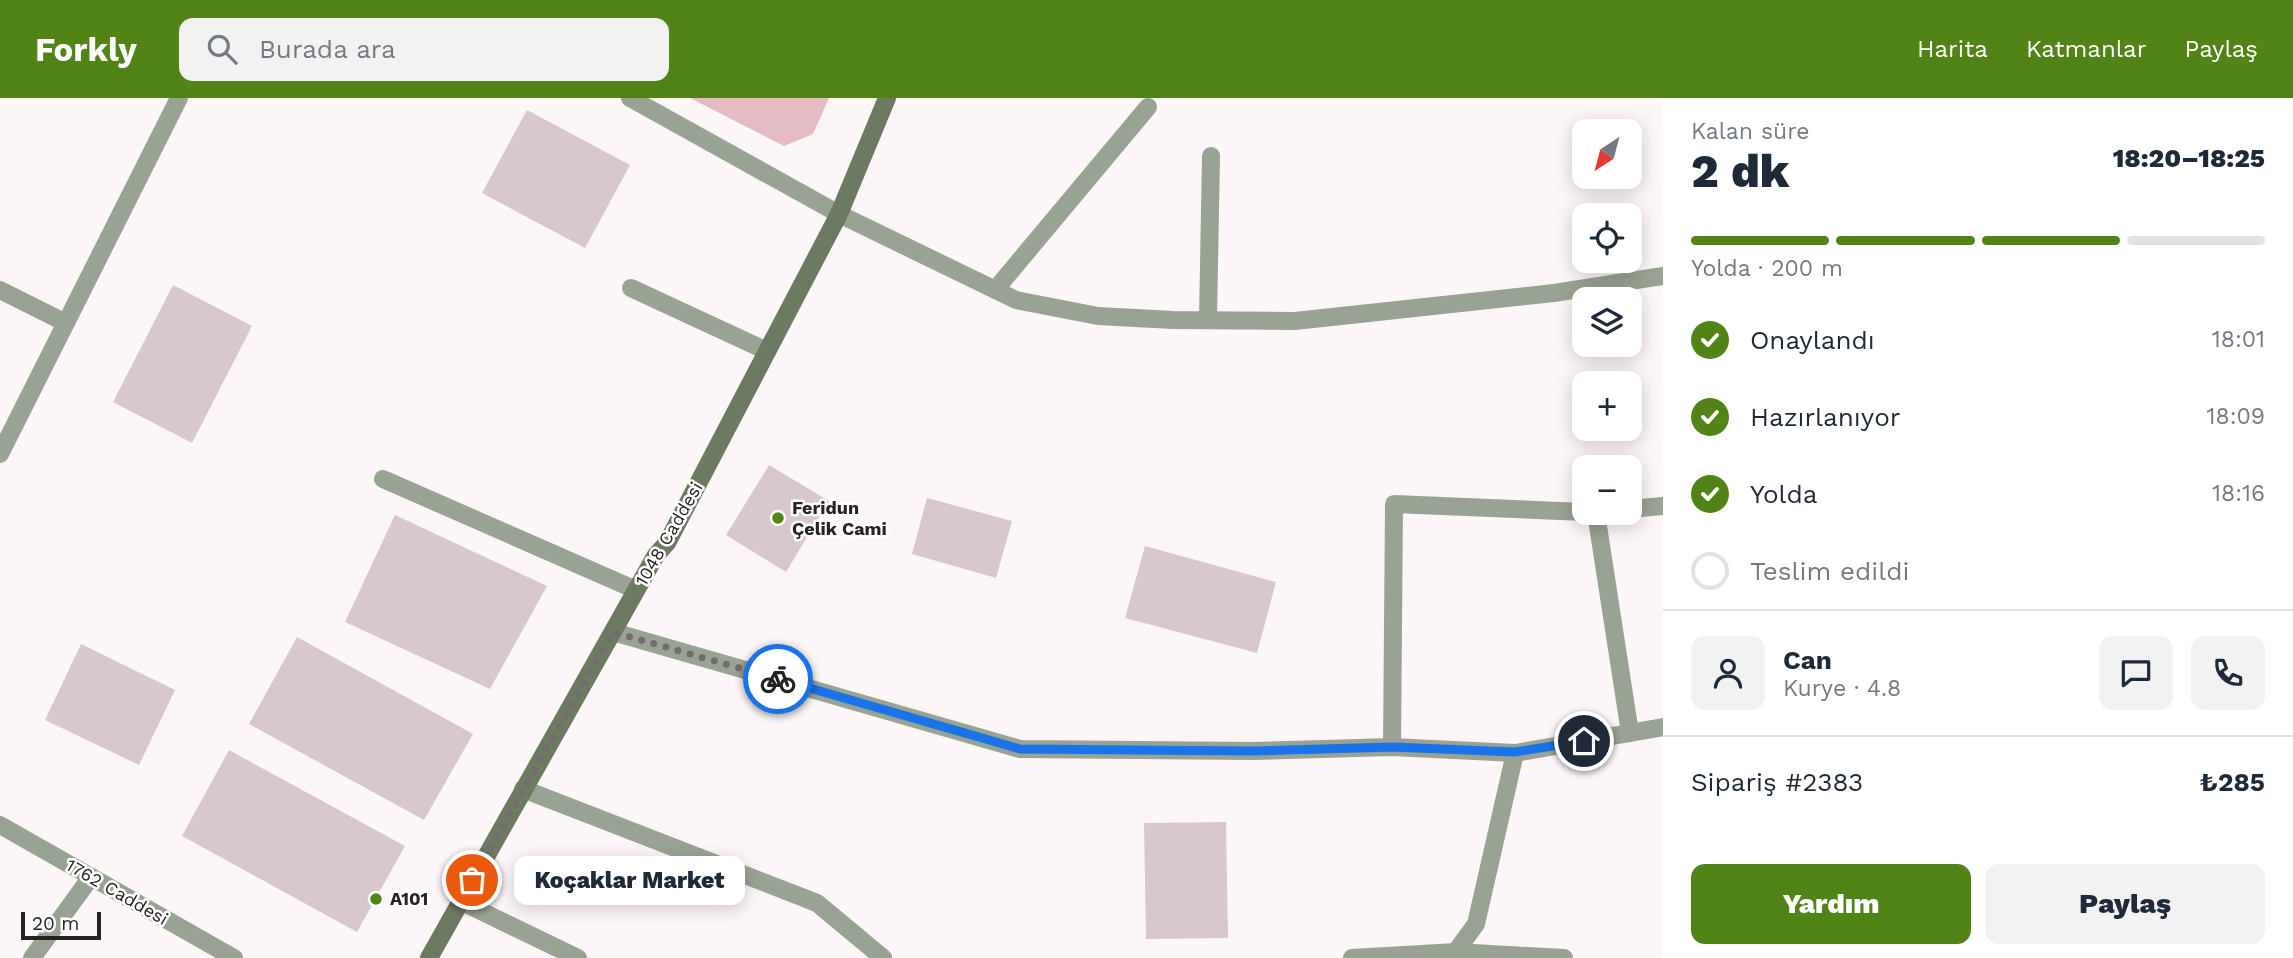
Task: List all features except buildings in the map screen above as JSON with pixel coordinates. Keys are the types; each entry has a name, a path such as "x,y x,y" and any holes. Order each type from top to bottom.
{"main road":[{"name":"1048 Caddesi","path":"429,958 656,555 667,543 839,214 887,98"}],"street":[{"path":"0,454 179,98"},
{"path":"629,98 839,214 1016,300 1098,316 1294,321 1554,293 1663,276"},
{"path":"995,290 1147,107"},
{"path":"1208,320 1212,156"},
{"path":"631,288 767,351"},
{"path":"0,290 66,323"},
{"path":"383,479 636,590"},
{"path":"1392,747 1394,504 1572,511"},
{"path":"1642,508 1663,506"},
{"path":"1599,525 1630,733"},
{"path":"613,632 1020,749 1254,751 1392,747 1515,752 1663,727"},
{"path":"1454,955 1476,924 1515,752"},
{"path":"523,789 817,903 883,958"},
{"name":"1762 Caddesi","path":"0,825 234,958"},
{"path":"32,958 90,877"},
{"path":"460,901 578,958"},
{"path":"1352,958 1454,955 1564,958"}],"shaded area":[{"path":"690,98 829,98 813,134 784,146"}],"way so far":[{"path":"472,880 613,632 778,679"}],"place":[{"name":"Feridun Çelik Cami","path":"778,518"},
{"name":"Koçaklar Market","path":"472,880"},
{"name":"A101","path":"376,899"}],"route":[{"path":"778,679 1020,749 1254,751 1392,747 1515,752 1584,741"}]}
